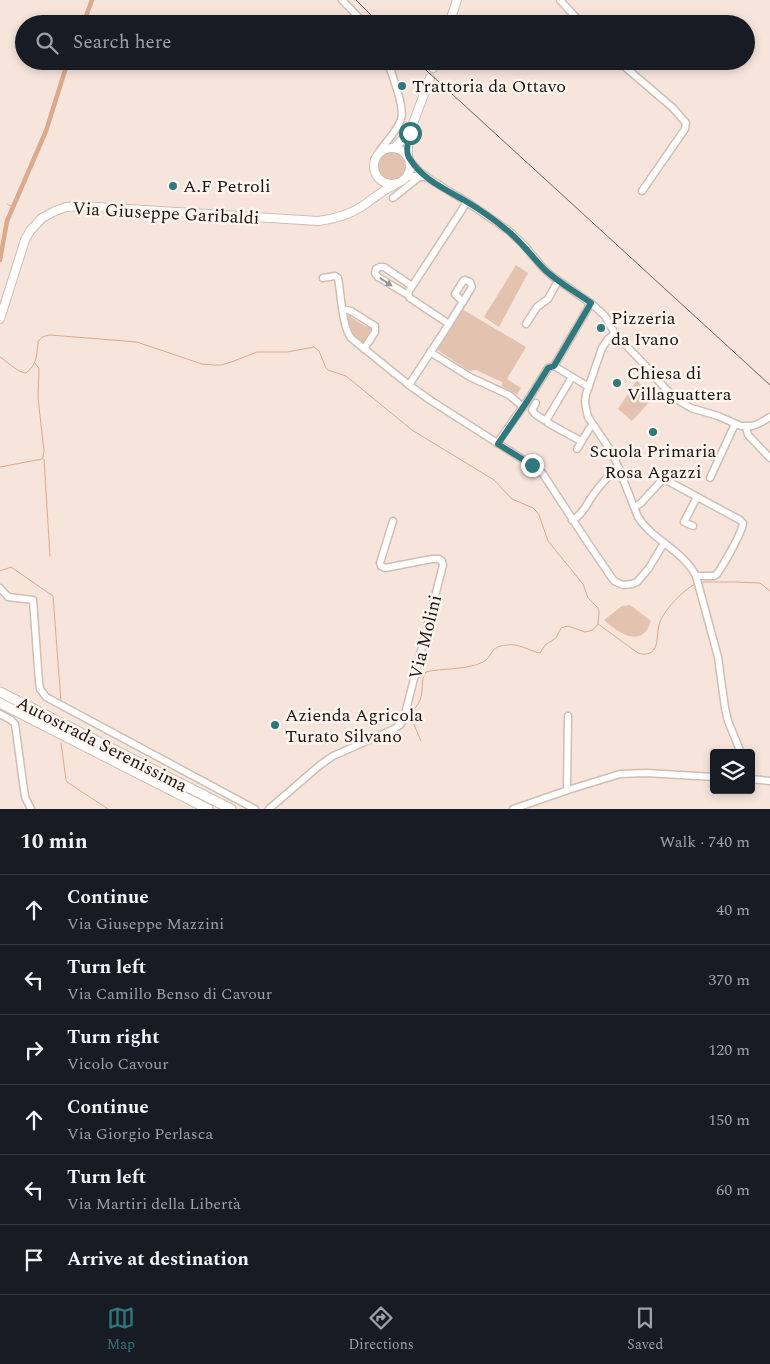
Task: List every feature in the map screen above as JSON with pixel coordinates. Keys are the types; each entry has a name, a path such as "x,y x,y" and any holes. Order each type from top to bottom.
{"highway":[{"name":"Autostrada Serenissima","path":"0,692 231,809"},
{"name":"Autostrada Serenissima","path":"0,703 208,809"}],"main road":[{"path":"452,15 458,0"},
{"path":"377,176 384,183 394,185 408,177 410,172 408,139 430,78"},
{"path":"394,148 411,128"},
{"path":"369,202 376,190 377,176 374,166 377,156 384,150 394,148 399,149 409,158"},
{"name":"Via Giuseppe Garibaldi","path":"0,319 24,240 42,218 60,209 81,206 318,221 348,214 394,185"}],"street":[{"path":"342,0 356,15"},
{"path":"560,0 574,15"},
{"path":"377,156 402,119 402,111 391,70"},
{"path":"629,70 673,108 686,124 685,129 642,191"},
{"path":"393,133 395,139 402,140"},
{"path":"393,133 394,148"},
{"path":"409,158 422,175 508,230 558,281 591,303 605,316 615,334 676,399 692,408 746,427 760,423 770,417"},
{"path":"408,177 422,175"},
{"path":"393,198 422,175"},
{"path":"408,295 467,202"},
{"path":"412,286 384,267 376,269 375,273 378,277 408,295 448,324"},
{"path":"323,278 335,276 338,278 347,333 351,338 409,385 543,474 614,581 623,585 637,582 649,568 664,543"},
{"path":"526,324 536,307 548,299 558,281"},
{"path":"409,385 463,302"},
{"path":"498,444 548,368 554,366 591,303"},
{"path":"343,309 351,311 375,326 375,332 364,349"},
{"path":"615,334 608,339 602,348 589,387 585,402 588,417 613,454 642,524 683,559 692,568 696,576 718,657 728,721 739,749"},
{"path":"430,352 470,378 509,396 523,407"},
{"path":"554,366 589,387"},
{"path":"547,419 572,377"},
{"path":"536,403 532,410 544,420 547,419"},
{"path":"547,419 548,423 581,441"},
{"path":"710,478 735,424"},
{"path":"577,449 589,428 593,425"},
{"path":"746,427 748,435 770,458"},
{"path":"572,520 579,516 609,474 619,468"},
{"path":"635,507 662,480 666,480 743,523 717,574 714,576 696,576"},
{"path":"693,526 684,522 697,497"},
{"name":"Via Molini","path":"269,809 333,756 394,729 404,718 416,675 442,561 432,559 385,568 381,566 380,563 393,522"},
{"path":"0,588 8,597 33,600 40,689 46,697 255,809"},
{"path":"0,714 12,720 15,724 25,797 31,809"},
{"path":"568,716 568,790"},
{"path":"513,809 612,776 628,773 710,777"},
{"path":"755,779 770,781"}],"shaded area":[{"path":"393,150 399,151 404,155 408,160 408,172 404,177 399,181 393,182 387,181 382,177 378,172 377,166 378,160 382,155 387,151"},
{"path":"516,265 528,273 499,327 484,317"},
{"path":"462,309 526,347 507,379 521,388 517,395 502,386 502,382 476,370 469,371 436,349"},
{"path":"348,313 365,326 372,326 373,330 364,343 352,336 346,314"},
{"path":"637,380 647,392 644,399 646,401 652,395 654,397 632,421 618,409"},
{"path":"630,605 651,621 643,634 633,637 622,633 604,620 622,606"}],"waterway":[{"path":"86,15 92,0"},
{"path":"0,260 7,221 46,131 65,70"},
{"path":"7,204 13,207"},
{"path":"0,357 16,369 26,373 34,363 38,342 43,337 50,335 137,342 202,364 214,365 222,365 257,352 287,352 314,347 319,351 328,370 346,376 412,430 494,480 512,499 533,508 539,515 548,541 583,584 588,598 598,608 598,624 638,653 647,654 652,652 657,643 659,625 664,614 679,596 695,584"},
{"path":"0,467 42,459 43,457 44,451 38,398 39,369 35,363"},
{"path":"44,459 50,556"},
{"path":"0,571 11,567 53,596 61,702"},
{"path":"702,582 760,583 770,591"},
{"path":"421,741 410,715 420,700 426,672 477,665 486,660 494,649 501,646 516,645 540,653 545,645 556,638 561,628 568,626 585,632 593,630 598,624"},
{"path":"61,743 67,782 108,809"}],"railway":[{"path":"356,0 371,15"},
{"path":"426,70 770,385"}],"place":[{"name":"Trattoria da Ottavo","path":"402,86"},
{"name":"A.F Petroli","path":"173,186"},
{"name":"Pizzeria da Ivano","path":"601,328"},
{"name":"Chiesa di Villaguattera","path":"617,383"},
{"name":"Scuola Primaria Rosa Agazzi","path":"653,432"},
{"name":"Azienda Agricola Turato Silvano","path":"275,725"}],"route":[{"path":"410,133 408,155 420,172 508,230 552,276 591,303 554,366 548,368 498,444 532,465"}]}
